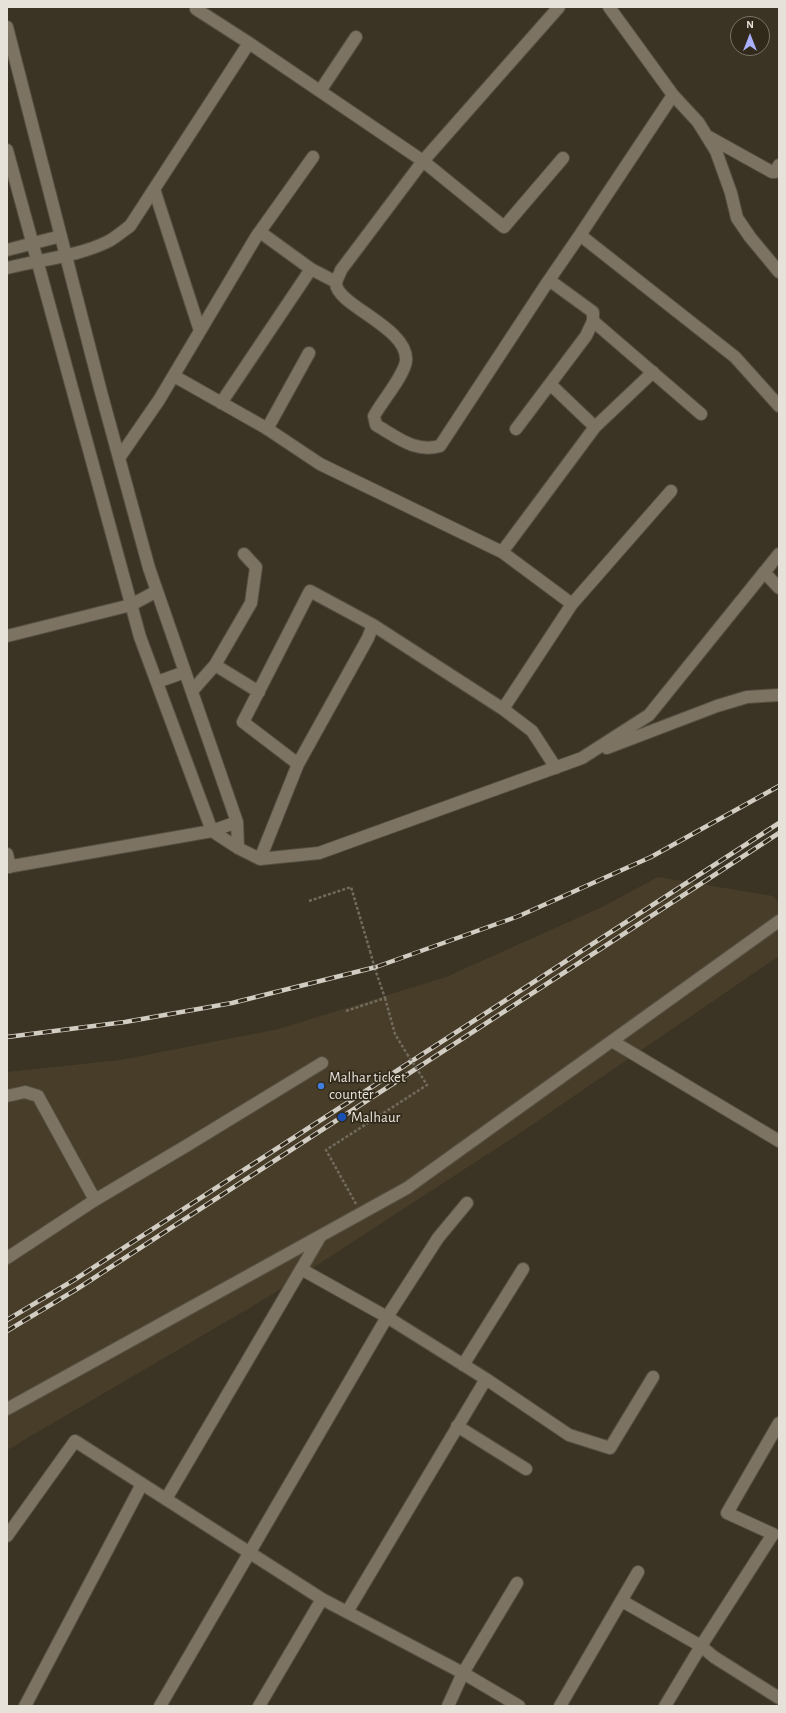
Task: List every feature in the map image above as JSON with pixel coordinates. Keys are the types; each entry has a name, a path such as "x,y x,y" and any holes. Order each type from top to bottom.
{"street":[{"path":"559,7 423,161 342,270 336,282 338,290 345,297 392,332 405,350 406,361 399,378 374,416 376,425 415,447 430,449 440,446 673,95"},
{"path":"609,7 673,95 698,122 707,136 716,151 731,193 737,218 750,237 779,272"},
{"path":"196,8 423,161 504,228 563,158"},
{"path":"7,27 10,51 62,236 149,568 237,822 238,848"},
{"path":"320,91 356,37"},
{"path":"7,268 36,261 67,257 110,241 130,226 249,43"},
{"path":"707,136 772,172 775,172 779,165"},
{"path":"7,150 36,261 140,637 212,831 238,848 260,859 319,853 556,768 717,706 747,697 779,695"},
{"path":"119,458 174,376 260,232 312,157"},
{"path":"154,189 200,332"},
{"path":"260,232 311,269 336,282"},
{"path":"580,235 735,357 779,406"},
{"path":"7,250 62,236"},
{"path":"221,403 311,269"},
{"path":"516,428 586,336 593,320 593,312 549,280"},
{"path":"593,320 701,414"},
{"path":"267,429 309,353"},
{"path":"502,552 595,427 653,372"},
{"path":"174,376 267,429 320,464 502,552 572,604"},
{"path":"550,384 595,427"},
{"path":"503,709 572,604 670,491"},
{"path":"192,691 215,665 251,603 256,567 244,554"},
{"path":"582,758 649,715 779,554"},
{"path":"764,572 779,588"},
{"path":"7,636 131,605 157,591"},
{"path":"298,764 243,722 310,592 373,625 503,709 532,731 556,768"},
{"path":"260,859 298,764 368,638 373,625"},
{"path":"215,665 259,692"},
{"path":"157,682 185,672"},
{"path":"7,854 9,867 212,831 237,822"},
{"path":"7,1409 407,1188 779,922"},
{"path":"612,1041 779,1141"},
{"path":"7,1258 95,1200 322,1063"},
{"path":"7,1096 25,1092 38,1096 95,1200"},
{"path":"160,1706 387,1318 438,1238 467,1203"},
{"path":"166,1499 320,1236"},
{"path":"301,1269 387,1318 464,1365 569,1435 610,1448 653,1377"},
{"path":"464,1365 523,1269"},
{"path":"347,1612 486,1379"},
{"path":"664,1706 773,1534 727,1512 779,1423"},
{"path":"458,1426 526,1469"},
{"path":"7,1536 75,1442 322,1599 463,1673 519,1706"},
{"path":"25,1706 142,1484"},
{"path":"560,1706 638,1572"},
{"path":"448,1706 463,1673 517,1583"},
{"path":"259,1706 322,1599"},
{"path":"622,1601 701,1646 714,1657 779,1698"}],"path":[{"path":"309,901 351,887 395,1034 427,1085 326,1150 362,1213"},
{"path":"346,1011 385,998"}],"shaded area":[{"path":"658,877 773,896 779,903 779,956 517,1135 268,1297 7,1450 7,1072 120,1060 279,1029 446,977 602,907"}],"railway":[{"path":"7,1037 125,1022 232,1003 376,967 519,916 651,857 779,786"},
{"path":"7,1320 74,1280 779,823"},
{"path":"7,1331 77,1289 779,833"}],"place":[{"name":"Malhar ticket counter","path":"321,1086"},
{"name":"Malhaur","path":"342,1117"}]}
